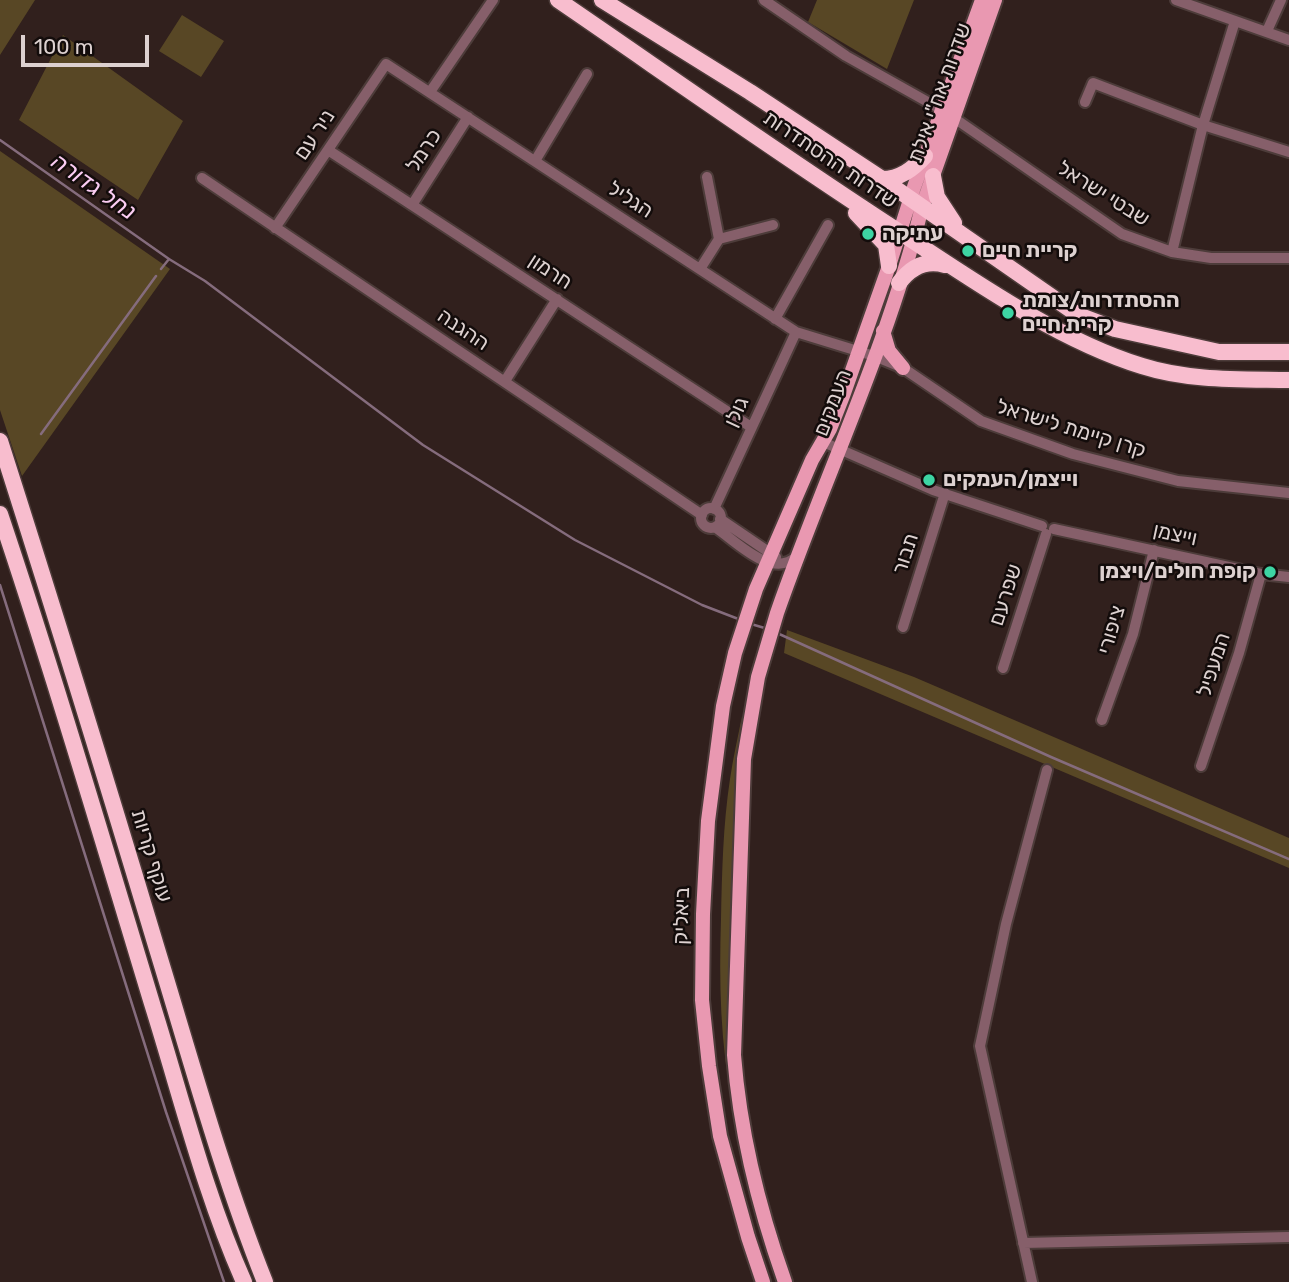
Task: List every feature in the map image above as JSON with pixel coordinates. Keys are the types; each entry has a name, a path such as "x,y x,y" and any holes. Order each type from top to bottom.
{"highway":[{"name":"שדרות ההסתדרות","path":"558,0 954,269 1077,340 1133,363 1213,379 1289,380"},
{"name":"שדרות ההסתדרות","path":"602,0 750,92 882,179 1079,315 1115,329 1219,352 1289,352"},
{"path":"882,179 908,172 925,156"},
{"path":"933,176 937,197 965,236"},
{"path":"828,184 882,240 889,253 889,266"},
{"path":"899,284 909,271 926,263 938,263 954,269"},
{"name":"עוקף קריות","path":"0,441 210,1123 265,1282"},
{"name":"עוקף קריות","path":"0,514 220,1221 244,1282"}],"main road":[{"name":"שדרות אח\"י אילת","path":"916,203 933,176 948,114 982,0"},
{"name":"שדרות אח\"י אילת","path":"907,237 925,156 948,114 995,0"},
{"name":"העמקים","path":"791,566 838,449 867,354 889,266 907,237"},
{"name":"העמקים","path":"769,558 812,460 831,429 867,354 883,331 899,284 907,237"},
{"path":"883,331 889,351 903,369"},
{"name":"ביאליק","path":"764,1282 748,1237 720,1136 702,1000 708,821 721,718 735,653 769,558"},
{"path":"785,1282 758,1194 743,1130 734,1040 742,781 747,732 763,659 791,566"}],"street":[{"path":"430,92 494,0"},
{"name":"שבטי ישראל","path":"764,0 846,56 948,114 1122,234 1172,252 1211,258 1289,258"},
{"path":"1176,0 1289,40"},
{"path":"1268,31 1280,0"},
{"path":"1172,252 1203,125 1235,21"},
{"name":"הגליל","path":"386,64 796,332 867,354"},
{"name":"ניר עם","path":"275,228 386,64"},
{"path":"535,161 587,74"},
{"path":"1085,103 1093,83 1203,125 1289,152"},
{"name":"כרמל","path":"412,205 468,117"},
{"name":"חרמון","path":"328,150 751,426"},
{"path":"707,177 719,239"},
{"name":"ההגנה","path":"202,178 702,514"},
{"path":"700,269 719,239 773,225"},
{"path":"775,319 828,225"},
{"path":"505,381 556,299"},
{"name":"גולן","path":"714,509 796,332"},
{"name":"קרן קיימת לישראל","path":"867,354 903,369 981,421 1073,454 1178,481 1289,493"},
{"name":"וייצמן","path":"823,442 933,490 1047,530 1261,574 1289,577"},
{"name":"תבור","path":"903,627 946,493"},
{"path":"718,523 719,513 714,509 705,510 702,521 706,526 718,523 769,558 791,566"},
{"name":"שפרעם","path":"1003,668 1047,530"},
{"name":"ציפורי","path":"1102,720 1133,634 1154,550"},
{"name":"המעפיל","path":"1201,766 1239,653 1261,574"},
{"path":"1032,1282 980,1046 1006,924 1047,771"},
{"path":"1023,1243 1289,1237"}],"shaded area":[{"path":"0,0 35,0 0,55"},
{"path":"817,0 914,0 887,69 808,22"},
{"path":"182,15 224,41 201,77 159,51"},
{"path":"63,35 183,121 138,200 19,120"},
{"path":"0,151 170,269 22,476 0,410"},
{"path":"787,630 914,677 1289,838 1289,868 784,653"},
{"path":"742,716 736,799 728,1055 733,1106 723,1036 720,943 726,814"}],"waterway":[{"name":"נחל גדורה","path":"0,140 169,259 205,281 423,445 575,540 702,605 741,620"},
{"path":"161,269 169,259"},
{"path":"41,434 156,276"},
{"path":"0,585 166,1112 224,1282"},
{"path":"751,624 768,629"},
{"path":"777,633 1051,757 1289,859"}],"place":[{"name":"עתיקה","path":"868,234"},
{"name":"קריית חיים","path":"968,251"},
{"name":"ההסתדרות/צומת קרית חיים","path":"1008,313"},
{"name":"וייצמן/העמקים","path":"929,480"},
{"name":"קופת חולים/ויצמן","path":"1270,572"}]}
